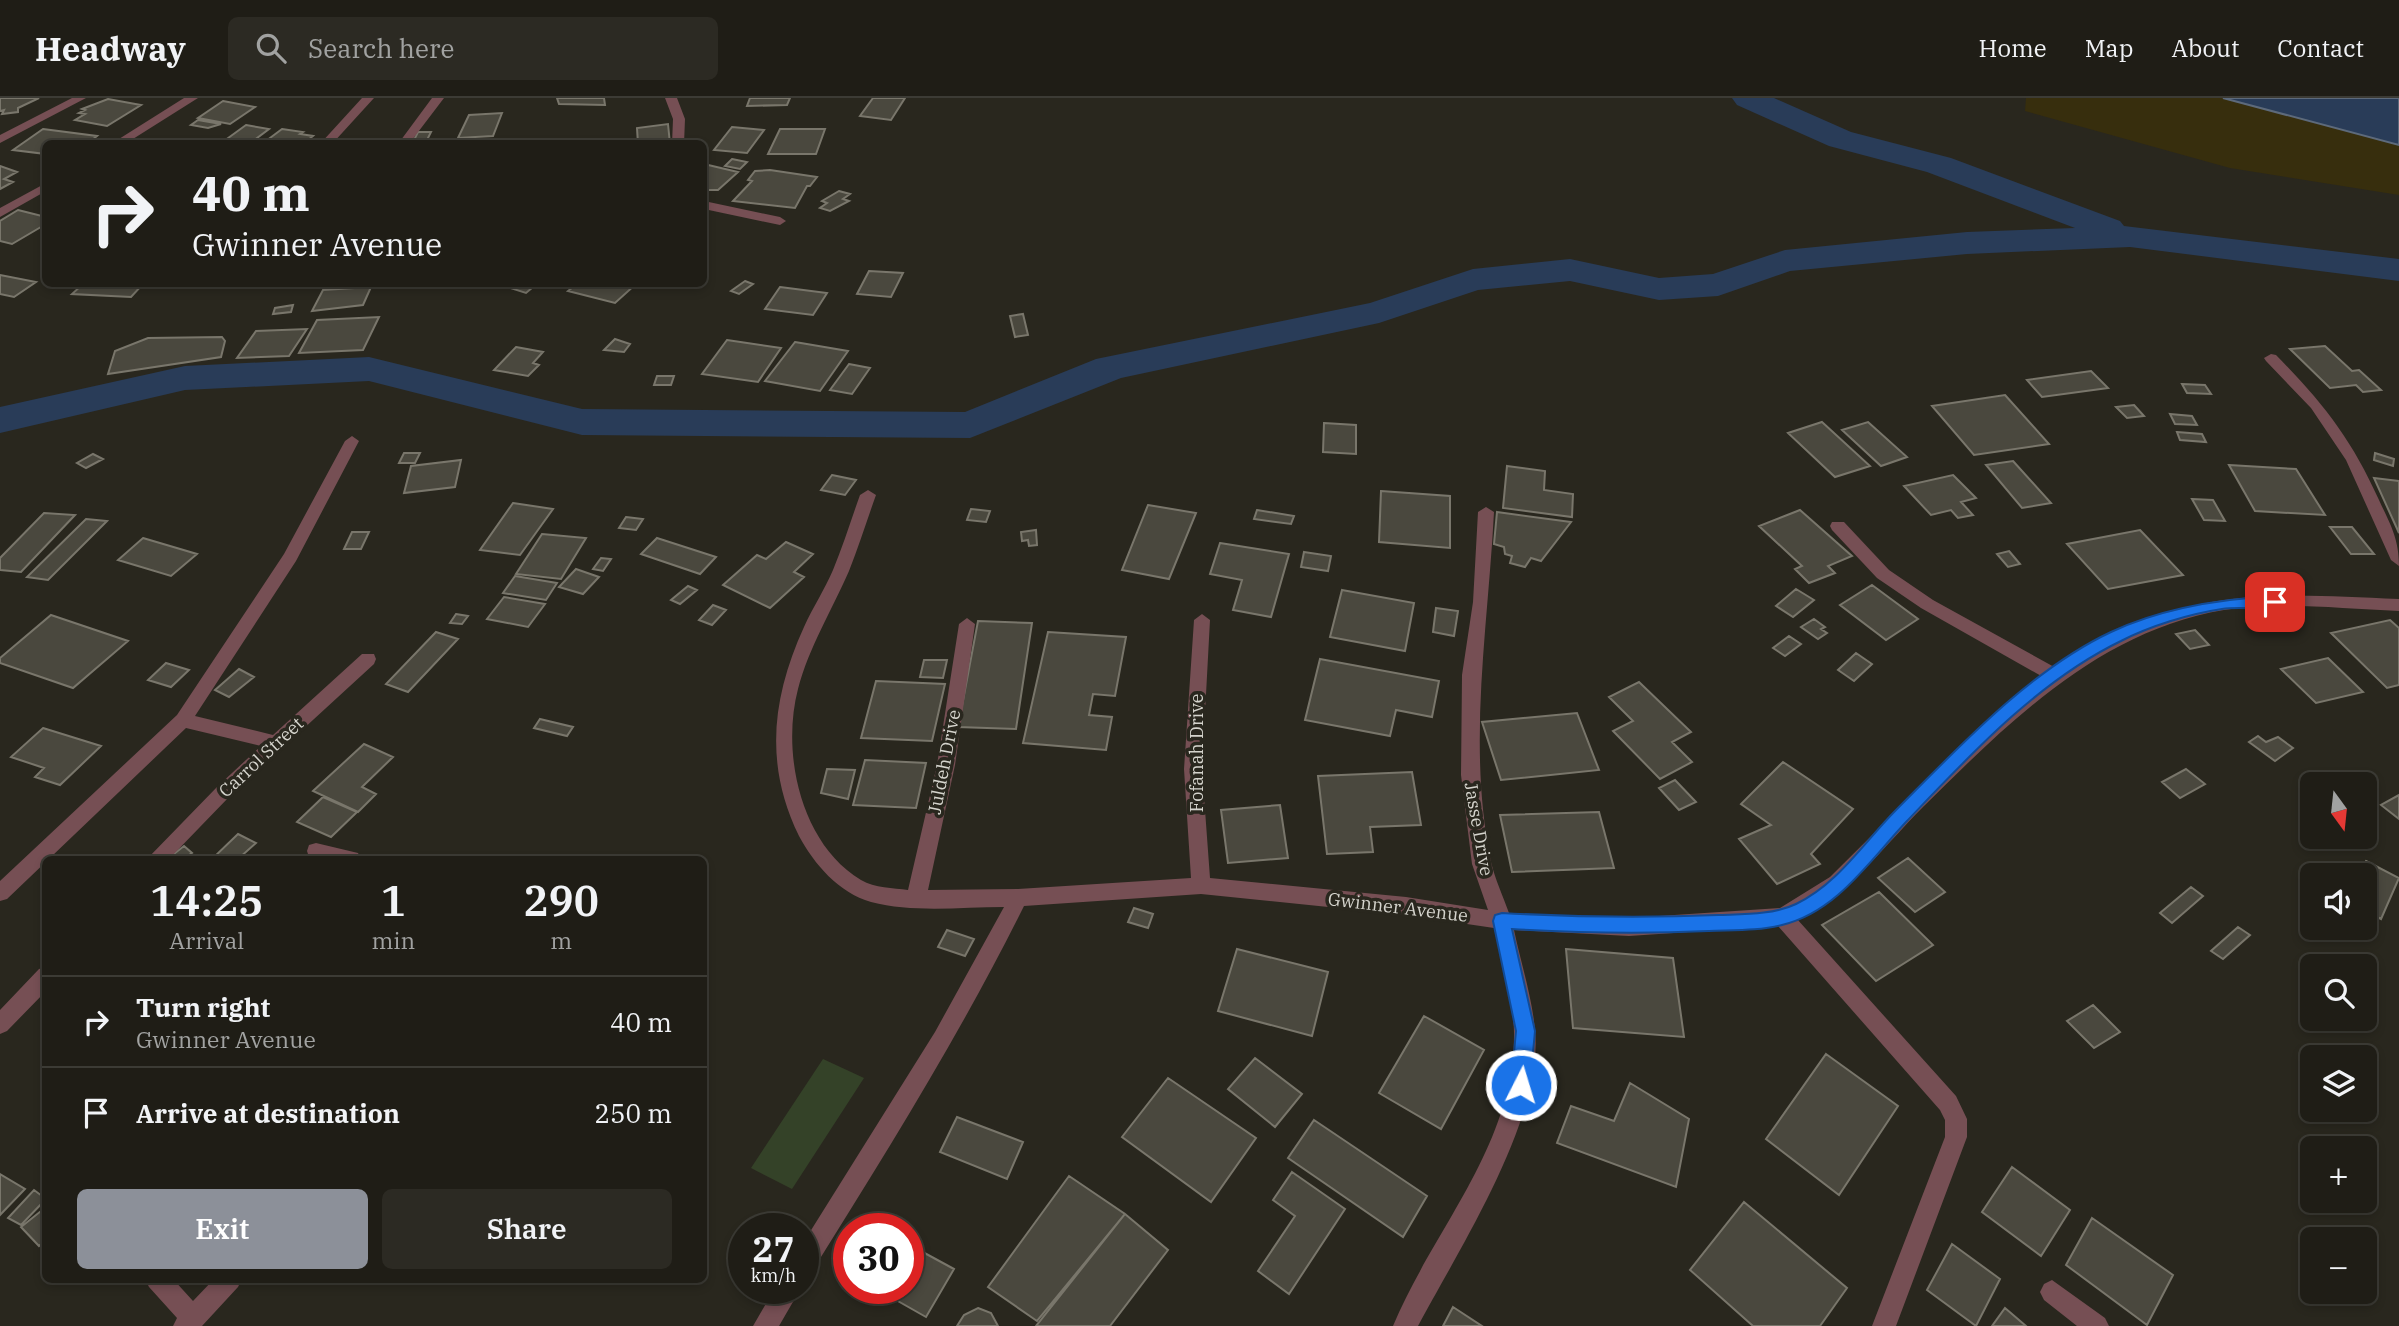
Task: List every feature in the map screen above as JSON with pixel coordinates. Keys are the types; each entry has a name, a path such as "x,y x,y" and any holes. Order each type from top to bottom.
{"street":[{"path":"0,140 80,98"},
{"path":"123,140 192,98"},
{"path":"329,140 368,98"},
{"path":"406,140 438,98"},
{"path":"671,98 678,119 678,140"},
{"path":"0,213 42,188"},
{"path":"707,206 780,221"},
{"path":"2271,358 2316,405 2353,459 2399,559"},
{"path":"0,892 183,720 290,557 352,441"},
{"name":"Gwinner Avenue","path":"868,495 841,570 813,628 789,690 784,737 789,789 818,853 854,887 873,894 916,899 1018,898 1200,887 1406,906 1502,921 1629,927 1782,917 1805,909 1846,878 1900,817 2011,709 2054,675 2115,637 2189,611 2248,601 2399,605"},
{"name":"Jasse Drive","path":"1405,1326 1492,1166 1521,1085 1525,1031 1502,921 1482,864 1470,775 1471,675 1482,602 1486,512"},
{"path":"1838,526 1883,575 1927,604 2054,675"},
{"name":"Fofanah Drive","path":"1200,887 1192,769 1202,620"},
{"name":"Juldeh Drive","path":"916,899 946,765 967,624"},
{"name":"Carrol Street","path":"160,856 223,792 368,659"},
{"path":"183,720 276,743"},
{"path":"316,851 338,856"},
{"path":"819,1240 936,1054 979,980 1018,898"},
{"path":"1782,917 1948,1103 1956,1119 1956,1137 1884,1326"},
{"path":"0,1024 42,980"},
{"path":"161,1283 189,1322 226,1283"},
{"path":"2052,1292 2097,1326"},
{"path":"765,1326 779,1304"}],"green space":[{"path":"823,1059 864,1078 792,1189 751,1168"}],"sand":[{"path":"2026,98 2223,98 2399,145 2399,195 2230,168 2025,111"}],"water":[{"path":"2223,98 2399,98 2399,145"}],"building":[{"path":"0,98 39,98 18,108 18,112 2,114 4,110 0,111"},
{"path":"557,98 604,98 605,105 559,104"},
{"path":"750,98 790,98 787,105 747,106"},
{"path":"873,98 905,98 891,120 860,116"},
{"path":"108,99 141,105 107,126 75,120 85,114 79,113 85,110 82,109"},
{"path":"223,101 255,107 230,124 198,118"},
{"path":"502,113 493,136 458,138 469,115"},
{"path":"198,120 221,124 208,128 191,125"},
{"path":"668,124 670,140 638,140 637,128"},
{"path":"246,125 269,129 254,140 225,140"},
{"path":"732,127 764,130 747,153 714,150"},
{"path":"43,129 97,136 92,140 42,140 42,154 13,150"},
{"path":"282,129 313,136 308,140 267,140"},
{"path":"780,129 825,129 816,154 768,154"},
{"path":"418,132 431,132 427,140 414,140"},
{"path":"732,159 747,162 740,169 725,166"},
{"path":"707,165 738,172 718,190 707,190"},
{"path":"0,166 17,172 4,179 13,182 0,189"},
{"path":"770,170 817,177 807,186 795,208 733,201 752,181 748,180 755,171"},
{"path":"839,191 850,194 843,199 849,201 830,211 820,208 827,203 822,201"},
{"path":"18,210 42,216 42,226 12,244 0,241 0,221"},
{"path":"869,271 903,273 891,297 857,294"},
{"path":"0,275 36,282 14,297 0,294"},
{"path":"745,281 753,284 739,294 731,291"},
{"path":"80,287 140,287 131,297 72,294"},
{"path":"371,287 363,305 312,311 323,290"},
{"path":"507,287 533,287 526,293"},
{"path":"573,287 633,287 615,303 568,291"},
{"path":"780,287 827,293 813,315 765,309"},
{"path":"293,305 291,312 273,314 275,308"},
{"path":"1023,314 1028,335 1015,337 1010,316"},
{"path":"379,317 363,350 299,353 317,320"},
{"path":"307,329 289,356 237,358 256,331"},
{"path":"222,337 225,341 221,357 108,374 115,351 148,338"},
{"path":"615,339 630,344 624,352 604,350"},
{"path":"727,340 781,348 758,382 702,374"},
{"path":"795,342 848,351 820,391 765,381"},
{"path":"2325,346 2352,371 2359,370 2381,390 2363,392 2356,385 2330,388 2290,349"},
{"path":"516,347 543,352 533,363 539,365 528,376 494,370"},
{"path":"849,364 870,368 852,394 830,390"},
{"path":"2091,371 2108,388 2042,397 2027,380"},
{"path":"657,376 674,376 671,385 654,385"},
{"path":"2182,384 2205,385 2211,394 2187,393"},
{"path":"2005,395 2049,444 1974,455 1932,406"},
{"path":"2134,405 2144,416 2127,418 2116,407"},
{"path":"2170,414 2192,416 2197,425 2175,424"},
{"path":"1822,422 1870,466 1835,477 1788,433"},
{"path":"1868,422 1907,457 1881,466 1842,430"},
{"path":"1324,423 1356,425 1356,454 1323,452"},
{"path":"2177,432 2202,434 2206,442 2180,440"},
{"path":"404,453 420,453 415,463 399,463"},
{"path":"2375,453 2394,459 2393,466 2374,460"},
{"path":"93,454 103,459 86,468 77,463"},
{"path":"461,460 455,487 404,493 411,466"},
{"path":"2013,461 2051,503 2022,508 1986,465"},
{"path":"2229,465 2296,469 2325,515 2255,511"},
{"path":"1507,466 1545,471 1544,490 1573,494 1572,517 1503,508"},
{"path":"832,475 856,480 845,495 821,490"},
{"path":"1953,475 1976,498 1961,502 1973,515 1958,518 1951,510 1931,515 1904,486"},
{"path":"2374,478 2399,481 2399,533"},
{"path":"1381,491 1450,496 1450,548 1379,542"},
{"path":"2192,499 2213,500 2225,521 2204,520"},
{"path":"513,503 553,509 520,555 480,550"},
{"path":"1148,505 1196,513 1169,579 1122,570"},
{"path":"971,509 990,511 986,522 967,520"},
{"path":"1257,510 1294,516 1291,524 1254,519"},
{"path":"1800,510 1852,556 1828,566 1835,573 1809,583 1795,569 1802,566 1759,526"},
{"path":"1497,512 1571,522 1541,561 1531,558 1525,567 1510,563 1512,556 1505,554 1504,547 1494,544"},
{"path":"44,513 75,515 21,572 0,570 0,558"},
{"path":"626,517 643,519 636,530 619,528"},
{"path":"86,519 107,521 48,580 27,577"},
{"path":"2330,527 2352,527 2374,554 2351,554"},
{"path":"1036,530 1037,545 1029,546 1028,540 1022,541 1021,532"},
{"path":"2140,530 2183,575 2108,589 2067,544"},
{"path":"352,532 369,532 361,549 344,549"},
{"path":"542,534 586,538 561,579 516,574"},
{"path":"143,538 197,554 171,576 118,560"},
{"path":"657,538 716,557 700,574 641,554"},
{"path":"786,542 813,554 794,572 804,577 770,608 723,585 757,555 766,559"},
{"path":"1220,543 1289,554 1271,617 1233,610 1242,580 1210,574"},
{"path":"2009,551 2020,564 2008,567 1997,554"},
{"path":"1304,552 1331,556 1328,571 1301,567"},
{"path":"601,558 611,559 603,571 593,569"},
{"path":"576,569 599,577 583,594 559,587"},
{"path":"515,576 557,583 546,600 503,593"},
{"path":"1872,585 1918,619 1886,640 1840,605"},
{"path":"688,586 697,590 680,604 671,600"},
{"path":"1796,589 1814,600 1793,617 1776,606"},
{"path":"1342,590 1414,603 1405,651 1330,637"},
{"path":"504,597 545,604 528,627 487,619"},
{"path":"713,605 726,610 712,625 699,620"},
{"path":"1436,608 1458,611 1454,636 1433,632"},
{"path":"456,614 468,616 462,624 450,623"},
{"path":"51,615 128,641 73,688 0,663 0,658"},
{"path":"1814,619 1825,627 1821,629 1827,633 1818,639 1801,627"},
{"path":"2390,620 2399,628 2399,685 2387,688 2331,633"},
{"path":"978,621 1032,623 1016,729 958,727"},
{"path":"2195,630 2209,645 2190,649 2176,634"},
{"path":"436,632 458,639 408,692 386,684"},
{"path":"1048,632 1126,637 1115,696 1093,694 1089,715 1112,717 1106,750 1023,743"},
{"path":"1789,636 1801,644 1785,656 1773,648"},
{"path":"1856,653 1872,664 1854,681 1838,670"},
{"path":"2328,658 2363,692 2316,703 2281,669"},
{"path":"1320,659 1439,681 1432,717 1396,710 1390,736 1305,720"},
{"path":"924,660 947,660 943,678 920,677"},
{"path":"166,663 189,670 171,687 148,680"},
{"path":"239,669 254,677 229,697 215,690"},
{"path":"876,681 945,684 932,741 861,738"},
{"path":"1639,682 1691,732 1672,742 1692,762 1660,779 1613,731 1633,721 1609,697"},
{"path":"1577,713 1599,770 1501,780 1482,722"},
{"path":"540,719 573,727 567,736 534,728"},
{"path":"43,728 101,746 60,785 35,777 44,768 11,757"},
{"path":"2258,736 2266,742 2278,737 2293,748 2275,761 2249,742"},
{"path":"364,744 393,757 362,787 376,794 358,812 313,791"},
{"path":"865,760 926,763 916,808 853,805"},
{"path":"1783,762 1853,809 1811,854 1820,864 1777,884 1739,839 1771,825 1741,804"},
{"path":"827,769 855,770 848,799 821,793"},
{"path":"2186,769 2205,784 2180,798 2162,782"},
{"path":"1412,772 1421,825 1370,827 1373,852 1327,854 1318,776"},
{"path":"1675,780 1696,802 1679,810 1659,788"},
{"path":"2399,795 2399,819 2381,805"},
{"path":"323,797 357,812 331,837 297,822"},
{"path":"1280,805 1288,858 1228,863 1221,810"},
{"path":"1599,812 1614,868 1512,872 1500,815"},
{"path":"238,834 256,843 241,856 215,856"},
{"path":"184,846 192,853 188,856 171,856"},
{"path":"1908,858 1945,892 1915,912 1878,878"},
{"path":"2377,867 2399,878 2381,919 2377,917"},
{"path":"2191,887 2203,896 2172,923 2160,913"},
{"path":"1879,892 1933,945 1876,981 1822,925"},
{"path":"1134,908 1153,914 1148,928 1128,922"},
{"path":"2238,927 2250,935 2223,959 2211,951"},
{"path":"947,930 974,939 965,956 938,947"},
{"path":"1237,949 1328,972 1312,1036 1218,1011"},
{"path":"1566,949 1673,958 1684,1037 1573,1028"},
{"path":"2093,1005 2120,1032 2094,1048 2067,1021"},
{"path":"1424,1016 1484,1050 1441,1129 1379,1093"},
{"path":"1826,1054 1898,1106 1839,1195 1766,1139"},
{"path":"1255,1058 1302,1094 1275,1127 1228,1089"},
{"path":"1168,1078 1256,1138 1211,1202 1122,1137"},
{"path":"1630,1083 1689,1119 1676,1187 1557,1143 1571,1106 1614,1121"},
{"path":"957,1117 1023,1142 1007,1179 940,1152"},
{"path":"1314,1120 1427,1196 1403,1237 1288,1158"},
{"path":"2012,1167 2070,1210 2041,1256 1982,1212"},
{"path":"1292,1172 1345,1209 1289,1294 1258,1271 1295,1216 1273,1200"},
{"path":"0,1174 25,1189 0,1215"},
{"path":"1069,1176 1125,1214 1037,1321 988,1287"},
{"path":"34,1190 42,1196 42,1203 21,1225 8,1218"},
{"path":"1744,1202 1847,1288 1820,1326 1753,1326 1690,1270"},
{"path":"42,1210 42,1243 39,1246 21,1227"},
{"path":"1125,1214 1168,1250 1110,1326 1036,1326"},
{"path":"2092,1218 2173,1275 2147,1325 2066,1265"},
{"path":"1952,1244 2000,1279 1976,1326 1927,1290"},
{"path":"924,1253 954,1269 926,1317 903,1304 924,1304"},
{"path":"1453,1307 1482,1326 1443,1326"},
{"path":"978,1308 991,1313 998,1326 957,1326 964,1315"},
{"path":"2005,1308 2026,1326 1992,1326"}],"waterway":[{"path":"1748,98 1840,139 1939,165 2108,228"},
{"path":"0,420 185,378 369,369 582,422 970,425 1110,368 1379,312 1473,280 1570,270 1659,289 1718,285 1785,261 1967,243 2130,236 2399,270"}],"route":[{"path":"1521,1085 1525,1031 1502,921 1629,927 1745,921 1782,917 1805,909 1846,878 1900,817 2011,709 2054,675 2115,637 2145,625 2222,604 2275,602"}]}
